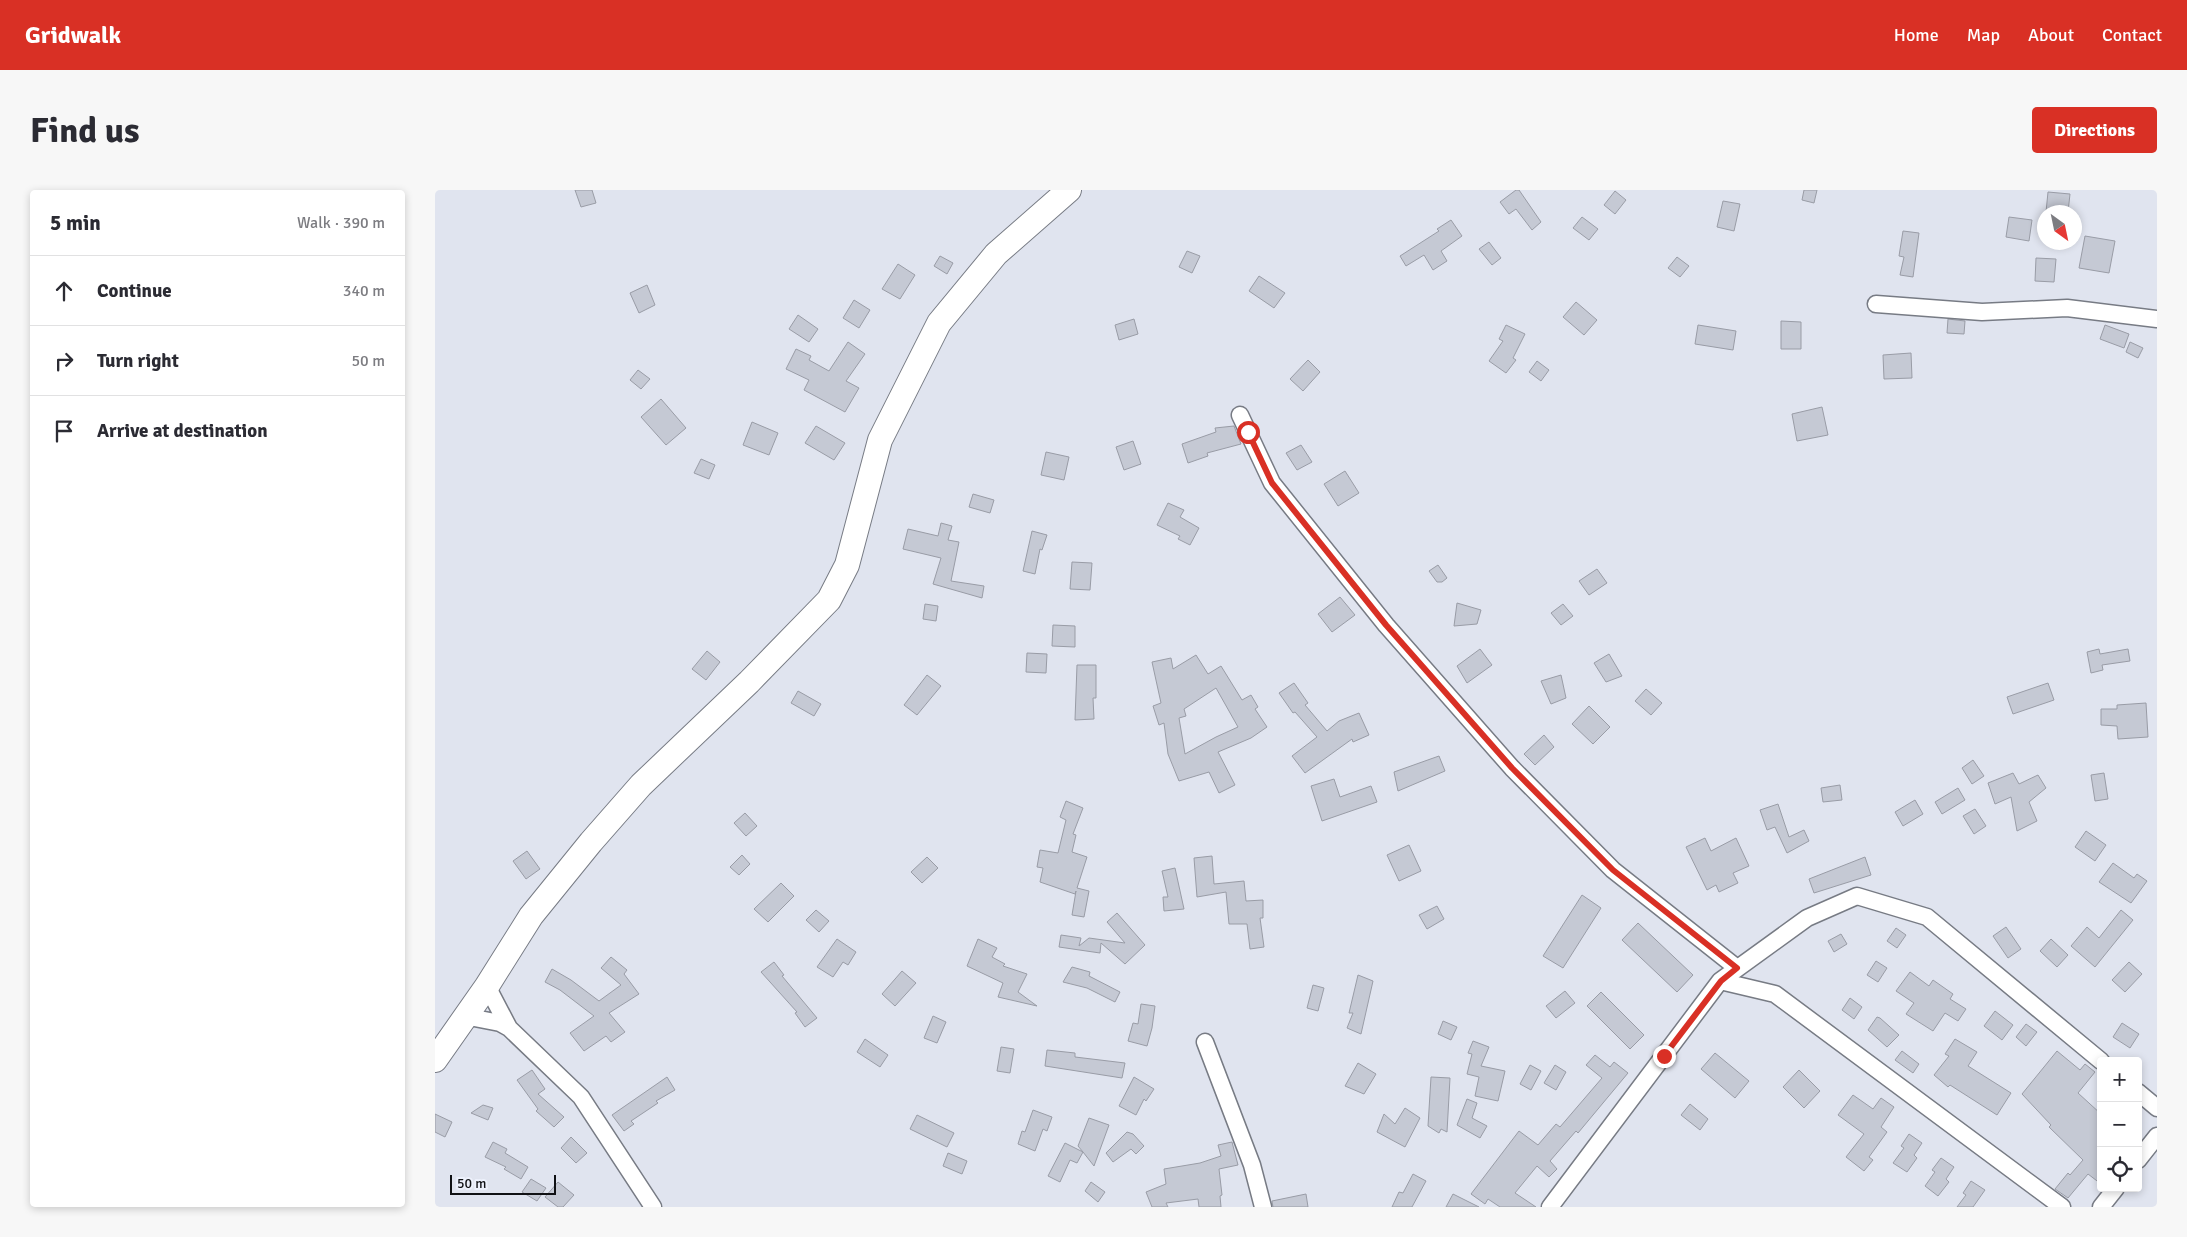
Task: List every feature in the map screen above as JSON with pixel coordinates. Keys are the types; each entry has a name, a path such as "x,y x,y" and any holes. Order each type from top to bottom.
{"street":[{"path":"435,1060 464,1016 487,986 531,916 641,785 749,682 829,600 847,565 880,440 939,323 996,254 1069,190"},
{"path":"1876,304 1982,312 2067,308 2157,319"},
{"path":"1240,415 1272,483 1386,625 1506,760 1613,870 1737,968"},
{"path":"1550,1207 1721,981 1807,918 1857,896 1927,917 2097,1058"},
{"path":"1721,981 1775,994 2062,1207"},
{"path":"487,986 509,1028"},
{"path":"464,1016 500,1023 509,1028 581,1097 653,1207"},
{"path":"1205,1042 1252,1165 1263,1207"},
{"path":"2142,1095 2157,1108"},
{"path":"2142,1155 2157,1136"},
{"path":"2101,1207 2112,1192"}],"building":[{"path":"575,190 592,190 596,203 581,207"},
{"path":"1516,190 1519,190 1541,222 1532,230 1516,209 1509,214 1500,202"},
{"path":"1804,190 1817,190 1814,203 1802,200"},
{"path":"1615,191 1626,200 1615,214 1604,205"},
{"path":"2048,192 2070,194 2069,205 2047,205"},
{"path":"1723,201 1740,204 1734,231 1717,227"},
{"path":"1582,217 1598,229 1589,240 1573,228"},
{"path":"2009,217 2032,220 2029,241 2006,237"},
{"path":"1451,220 1462,236 1441,251 1447,261 1433,270 1424,255 1406,266 1400,256 1439,231 1437,229"},
{"path":"1903,231 1919,233 1913,277 1900,275 1904,257 1899,256"},
{"path":"2085,236 2115,241 2109,273 2079,268"},
{"path":"1489,242 1501,258 1492,265 1479,249"},
{"path":"1187,251 1200,256 1192,273 1179,267"},
{"path":"940,256 953,263 947,274 934,266"},
{"path":"1677,257 1689,266 1680,277 1668,268"},
{"path":"2036,258 2056,259 2054,282 2035,281"},
{"path":"898,264 915,275 900,299 882,289"},
{"path":"1259,276 1285,293 1274,308 1249,291"},
{"path":"647,285 655,305 639,313 630,293"},
{"path":"854,300 870,310 859,328 843,318"},
{"path":"1576,302 1597,320 1584,335 1563,317"},
{"path":"798,315 818,329 809,342 789,329"},
{"path":"1134,319 1138,334 1119,340 1115,325"},
{"path":"1948,319 1965,321 1964,334 1947,333"},
{"path":"1781,321 1801,322 1801,349 1781,349"},
{"path":"1506,325 1525,334 1513,358 1516,360 1506,373 1489,361 1503,341 1499,339"},
{"path":"1698,325 1736,331 1733,350 1695,344"},
{"path":"2105,325 2129,334 2124,348 2100,339"},
{"path":"848,342 865,354 846,381 859,388 845,412 804,390 809,380 786,369 796,349 811,356 809,360 829,371"},
{"path":"2130,342 2143,348 2138,358 2126,352"},
{"path":"1911,353 1912,378 1884,379 1883,355"},
{"path":"1308,360 1320,372 1303,391 1290,379"},
{"path":"1537,361 1549,370 1541,381 1529,372"},
{"path":"638,370 650,379 641,389 630,380"},
{"path":"661,399 686,428 666,445 641,417"},
{"path":"1822,407 1828,435 1797,441 1792,414"},
{"path":"752,422 778,433 769,455 743,445"},
{"path":"816,426 845,443 834,460 805,443"},
{"path":"1234,426 1241,444 1207,453 1208,456 1188,463 1182,444 1216,432 1215,428"},
{"path":"1133,441 1141,464 1124,470 1116,447"},
{"path":"1301,445 1312,462 1297,470 1286,453"},
{"path":"1046,452 1069,457 1064,480 1041,475"},
{"path":"701,459 715,465 709,479 694,473"},
{"path":"1345,471 1359,493 1338,506 1324,484"},
{"path":"973,494 994,500 990,513 969,507"},
{"path":"1168,503 1184,510 1180,517 1199,528 1190,545 1178,539 1180,536 1157,525"},
{"path":"941,523 952,526 948,540 959,542 951,581 984,586 982,598 933,584 941,558 903,549 908,529 938,536"},
{"path":"1032,531 1047,535 1042,550 1040,549 1035,574 1023,571"},
{"path":"1072,562 1092,563 1090,590 1070,589"},
{"path":"1438,565 1447,578 1442,582 1437,582 1429,571"},
{"path":"1597,569 1607,583 1589,595 1579,581"},
{"path":"1340,597 1355,615 1332,632 1318,614"},
{"path":"1457,603 1481,610 1477,624 1454,626"},
{"path":"925,604 938,606 936,621 923,619"},
{"path":"1563,604 1573,616 1561,625 1551,613"},
{"path":"1053,625 1075,626 1075,647 1052,646"},
{"path":"1480,649 1492,665 1467,683 1457,666"},
{"path":"2099,649 2100,654 2128,649 2130,661 2102,665 2103,670 2091,673 2087,652"},
{"path":"707,651 720,662 706,680 692,669"},
{"path":"1027,653 1047,654 1046,673 1026,672"},
{"path":"1609,654 1622,676 1606,682 1594,663"},
{"path":"1196,655 1208,674 1221,666 1242,700 1251,695 1258,707 1255,709 1267,727 1251,738 1218,752 1235,785 1219,793 1209,772 1179,781 1168,754 1164,723 1159,725 1153,706 1161,703 1152,662 1171,658 1173,669","holes":["1216,688 1238,727 1185,754 1179,718 1186,716 1184,709"]},
{"path":"1077,665 1096,665 1096,698 1093,698 1094,719 1075,720"},
{"path":"927,675 941,686 917,715 904,705"},
{"path":"1561,675 1566,698 1551,704 1541,681"},
{"path":"1294,683 1308,703 1305,705 1327,731 1339,721 1359,713 1369,735 1353,742 1352,739 1305,773 1292,756 1317,737 1295,712 1293,713 1279,693"},
{"path":"2048,683 2054,700 2013,714 2007,697"},
{"path":"1646,689 1662,703 1651,715 1635,701"},
{"path":"798,691 821,704 814,716 791,703"},
{"path":"2146,703 2148,737 2118,739 2117,726 2101,725 2101,709 2117,709 2117,705"},
{"path":"1589,706 1610,727 1593,744 1572,724"},
{"path":"1544,735 1554,747 1535,765 1524,754"},
{"path":"1439,756 1445,771 1398,791 1394,772"},
{"path":"1973,760 1984,776 1972,784 1962,768"},
{"path":"2013,773 2019,784 2038,775 2046,788 2029,802 2037,821 2017,831 2011,797 1995,804 1988,783"},
{"path":"2104,773 2108,799 2095,801 2091,775"},
{"path":"1334,779 1340,797 1371,786 1377,802 1322,821 1311,786"},
{"path":"1840,785 1842,800 1823,802 1821,788"},
{"path":"1958,788 1965,800 1942,814 1935,802"},
{"path":"1915,800 1923,814 1903,826 1895,812"},
{"path":"1066,801 1083,808 1073,834 1076,835 1072,852 1087,857 1077,888 1089,891 1084,917 1072,915 1076,891 1075,894 1040,882 1043,868 1037,867 1040,850 1058,853 1066,820 1060,817"},
{"path":"1778,804 1789,837 1804,830 1809,841 1787,853 1775,827 1767,830 1760,810"},
{"path":"1975,809 1986,826 1974,834 1963,816"},
{"path":"745,813 757,826 746,836 734,823"},
{"path":"2086,831 2106,845 2095,861 2075,847"},
{"path":"1705,838 1711,851 1736,838 1749,866 1733,873 1738,883 1719,892 1716,885 1707,890 1686,847"},
{"path":"1409,845 1421,871 1399,881 1387,855"},
{"path":"527,851 540,869 526,879 513,861"},
{"path":"742,855 750,864 739,875 730,867"},
{"path":"1212,856 1214,884 1244,881 1246,901 1263,900 1263,918 1260,918 1264,947 1250,949 1247,924 1229,924 1226,892 1197,897 1194,858"},
{"path":"927,857 938,868 922,883 911,872"},
{"path":"1865,857 1871,875 1814,893 1809,879"},
{"path":"2113,863 2134,878 2137,874 2147,881 2131,903 2099,882"},
{"path":"1175,868 1184,909 1164,911 1163,897 1168,897 1162,871"},
{"path":"781,883 794,896 768,922 754,909"},
{"path":"1582,895 1601,908 1563,968 1543,956"},
{"path":"1437,906 1444,919 1427,929 1419,915"},
{"path":"816,910 829,921 819,932 806,920"},
{"path":"2121,910 2133,920 2095,967 2071,946 2087,927 2099,938"},
{"path":"1117,913 1145,945 1125,964 1101,943 1100,953 1059,947 1061,935 1081,938 1079,946 1089,938 1125,943 1107,922"},
{"path":"1638,923 1693,975 1677,992 1622,940"},
{"path":"2006,927 2021,949 2008,958 1993,936"},
{"path":"1896,928 1906,935 1897,948 1887,941"},
{"path":"1841,934 1847,944 1834,952 1828,941"},
{"path":"837,939 856,952 848,965 843,962 833,977 817,967"},
{"path":"978,939 997,948 992,957 1005,964 1003,966 1027,974 1018,992 1037,1006 998,997 1003,983 967,966"},
{"path":"2051,939 2068,955 2057,967 2040,951"},
{"path":"611,957 627,970 624,974 639,994 609,1013 625,1032 611,1042 606,1036 584,1051 570,1033 594,1016 560,990 545,982 552,969 571,980 599,1001 621,985 601,968"},
{"path":"1876,961 1887,968 1878,982 1867,975"},
{"path":"774,962 784,975 782,976 817,1018 805,1027 795,1013 797,1012 761,972"},
{"path":"2129,962 2142,974 2125,992 2112,980"},
{"path":"1072,967 1090,972 1089,976 1120,992 1115,1002 1087,988 1063,982"},
{"path":"902,971 916,983 895,1006 882,994"},
{"path":"1910,972 1929,986 1933,980 1953,994 1950,999 1966,1009 1958,1021 1945,1013 1933,1031 1906,1014 1914,1003 1896,991"},
{"path":"1358,975 1373,981 1361,1034 1347,1028 1353,1013 1349,1013"},
{"path":"1313,985 1324,988 1318,1011 1307,1008"},
{"path":"1565,991 1575,1003 1556,1018 1546,1006"},
{"path":"1601,992 1644,1035 1630,1049 1587,1006"},
{"path":"1850,998 1862,1007 1854,1019 1842,1010"},
{"path":"1141,1004 1155,1006 1147,1046 1128,1041 1133,1023 1138,1024"},
{"path":"1995,1011 2013,1025 2002,1040 1984,1026"},
{"path":"933,1016 946,1022 937,1043 924,1038"},
{"path":"1877,1017 1899,1035 1887,1047 1868,1030"},
{"path":"1443,1021 1457,1027 1451,1040 1438,1034"},
{"path":"2122,1023 2139,1034 2130,1048 2113,1037"},
{"path":"2026,1024 2037,1032 2026,1046 2016,1037"},
{"path":"865,1039 888,1055 880,1067 857,1052"},
{"path":"1955,1039 1977,1052 1968,1066 2011,1093 1997,1115 1950,1085 1948,1087 1934,1075 1949,1056 1945,1054"},
{"path":"1473,1041 1489,1047 1481,1066 1505,1071 1498,1101 1475,1096 1479,1077 1467,1074 1472,1054 1468,1053"},
{"path":"1001,1047 1014,1049 1010,1073 997,1071"},
{"path":"1047,1050 1075,1053 1075,1057 1125,1063 1122,1078 1045,1066"},
{"path":"1902,1051 1919,1064 1913,1073 1895,1060"},
{"path":"2057,1051 2080,1070 2085,1064 2095,1072 2078,1093 2097,1110 2097,1181 2088,1174 2068,1198 2055,1189 2068,1173 2070,1175 2083,1160 2049,1127 2051,1125 2022,1094"},
{"path":"1715,1053 1749,1081 1735,1098 1701,1069"},
{"path":"1595,1055 1610,1067 1614,1062 1628,1073 1578,1133 1576,1131 1550,1161 1557,1169 1549,1177 1537,1166 1515,1193 1536,1207 1500,1207 1488,1199 1485,1204 1471,1194 1519,1131 1538,1145 1556,1124 1560,1127 1602,1078 1586,1065"},
{"path":"1358,1063 1376,1074 1364,1094 1345,1086"},
{"path":"1530,1065 1541,1071 1531,1090 1520,1084"},
{"path":"1555,1065 1566,1072 1556,1090 1544,1083"},
{"path":"532,1070 545,1089 538,1094 564,1117 554,1127 536,1111 538,1109 517,1080"},
{"path":"1799,1070 1820,1091 1804,1108 1783,1087"},
{"path":"667,1077 675,1090 656,1101 658,1103 631,1121 634,1124 624,1131 612,1115"},
{"path":"1134,1077 1154,1089 1146,1101 1144,1099 1136,1115 1119,1106"},
{"path":"1431,1077 1450,1078 1447,1132 1441,1129 1439,1133 1428,1126"},
{"path":"1853,1095 1873,1109 1881,1098 1894,1107 1881,1127 1887,1132 1869,1157 1873,1160 1864,1171 1846,1157 1864,1134 1838,1115"},
{"path":"1467,1099 1477,1103 1472,1118 1487,1126 1480,1138 1457,1125"},
{"path":"1690,1104 1708,1119 1700,1130 1681,1115"},
{"path":"483,1105 493,1108 488,1120 471,1113"},
{"path":"1405,1108 1420,1118 1405,1147 1377,1132 1384,1114 1395,1124"},
{"path":"1033,1110 1052,1117 1047,1131 1043,1129 1035,1151 1018,1144 1022,1131 1025,1132"},
{"path":"435,1114 452,1122 445,1137 435,1132"},
{"path":"917,1115 954,1133 947,1147 910,1129"},
{"path":"1089,1118 1109,1125 1094,1166 1078,1146"},
{"path":"1127,1132 1133,1134 1144,1146 1136,1154 1131,1149 1113,1162 1106,1153"},
{"path":"1909,1134 1922,1143 1914,1155 1917,1158 1907,1172 1893,1163 1904,1148 1901,1146"},
{"path":"571,1137 587,1153 576,1163 561,1148"},
{"path":"493,1142 507,1149 505,1153 528,1167 521,1179 504,1169 506,1167 485,1157"},
{"path":"1232,1142 1238,1165 1219,1169 1222,1195 1220,1196 1221,1207 1199,1207 1198,1199 1166,1203 1168,1207 1152,1207 1146,1192 1166,1184 1164,1169 1200,1163 1221,1156 1218,1145"},
{"path":"1065,1143 1083,1152 1077,1163 1070,1160 1060,1182 1048,1176"},
{"path":"948,1153 967,1161 962,1174 943,1166"},
{"path":"1941,1158 1954,1167 1946,1179 1949,1182 1938,1196 1925,1186 1935,1172 1932,1170"},
{"path":"1413,1174 1426,1181 1412,1207 1392,1207 1399,1192 1403,1193"},
{"path":"531,1179 546,1188 537,1201 522,1192"},
{"path":"1971,1181 1985,1190 1973,1207 1957,1207 1966,1195 1963,1193"},
{"path":"558,1182 574,1195 563,1207 558,1207 545,1197"},
{"path":"1091,1182 1105,1192 1098,1202 1085,1191"},
{"path":"1306,1194 1308,1207 1273,1207 1272,1201"},
{"path":"1453,1194 1479,1207 1446,1207"}],"route":[{"path":"1248,432 1272,483 1386,625 1512,768 1613,870 1737,968 1721,981 1664,1056"}]}
